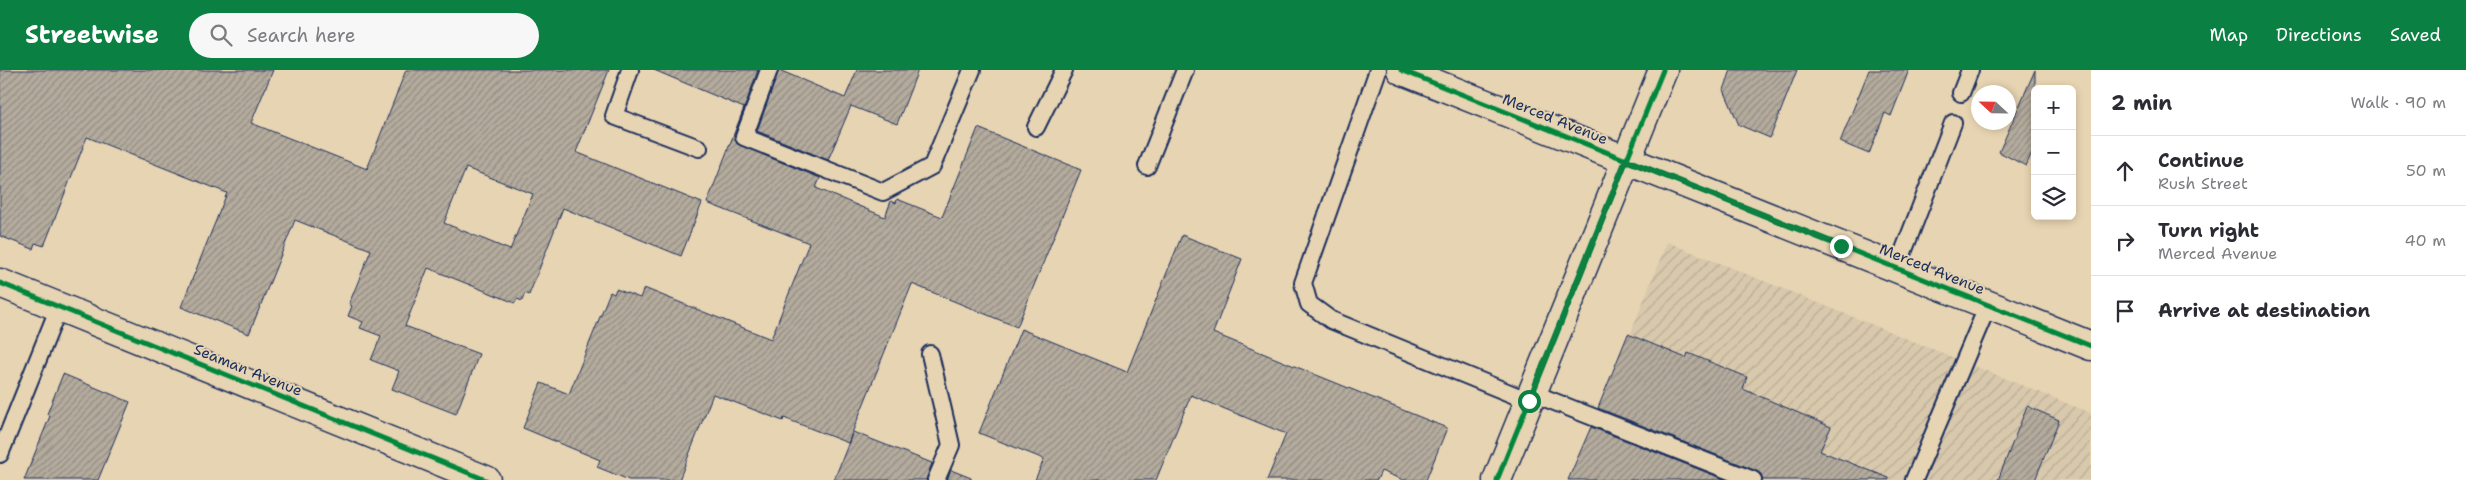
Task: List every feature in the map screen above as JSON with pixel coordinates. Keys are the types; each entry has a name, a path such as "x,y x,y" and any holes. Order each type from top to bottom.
{"street":[{"name":"Merced Avenue","path":"1401,70 2091,346"},
{"path":"1497,480 1663,70"},
{"name":"Seaman Avenue","path":"0,283 459,475 486,480"}],"lane":[{"path":"630,70 614,116 699,148"},
{"path":"769,70 744,137 883,192 932,166 972,70"},
{"path":"1036,127 1064,70"},
{"path":"1147,166 1185,70"},
{"path":"1378,70 1303,283 1309,304 1331,320 1753,480"},
{"path":"1961,93 1970,70"},
{"path":"1897,268 1953,123"},
{"path":"1914,480 1988,305"},
{"path":"0,454 59,307"},
{"path":"930,354 950,445 936,480"}],"shaded area":[{"path":"1667,242 2091,413 2091,480 1572,480"}],"building":[{"path":"0,70 273,70 251,123 367,169 406,70 609,70 576,152 702,203 681,256 563,208 529,295 525,293 522,301 517,299 515,303 428,268 405,326 479,354 456,414 392,389 399,371 371,360 381,336 360,328 363,322 348,316 352,306 349,304 371,250 295,220 249,334 181,307 227,193 87,137 44,246 35,243 33,249 0,236","holes":["466,168 533,194 510,250 444,223"]},
{"path":"654,70 758,70 735,134 737,144 820,178 816,188 885,217 891,201 896,203 897,199 942,217 978,128 1081,170 1017,327 912,284 848,443 784,418 783,421 713,394 679,480 629,480 597,467 600,460 523,428 541,383 569,394 610,292 614,294 616,289 640,298 644,288 771,339 809,243 707,203 744,108"},
{"path":"779,70 845,98 857,70 918,70 897,124 851,106 828,160 757,131"},
{"path":"1731,70 1797,70 1770,138 1739,125 1724,90"},
{"path":"1869,70 1909,70 1891,116 1885,113 1869,154 1840,142"},
{"path":"2035,70 2035,85 2031,85 2031,155 2026,166 1999,152 2009,130 2016,130 2016,113"},
{"path":"1182,235 1242,259 1213,333 1447,428 1426,480 1403,480 1381,471 1377,480 1267,480 1286,434 1191,395 1156,480 1035,480 1044,459 979,433 1021,329 1127,372"},
{"path":"1628,334 1686,358 1688,353 1747,377 1743,389 1831,427 1820,451 1889,478 1889,480 1763,480 1761,474 1757,471 1598,408"},
{"path":"63,374 130,402 98,480 24,480 50,416 47,414"},
{"path":"2027,406 2059,420 2035,480 1998,480"},
{"path":"1591,427 1726,480 1568,480"},
{"path":"853,432 932,463 926,480 834,480"},
{"path":"951,470 971,478 971,480 947,480"}],"cycle path":[{"path":"1401,70 2091,346"},
{"path":"1497,480 1663,70"},
{"path":"0,283 486,480"}],"route":[{"path":"1529,401 1626,160 1841,246"}]}
